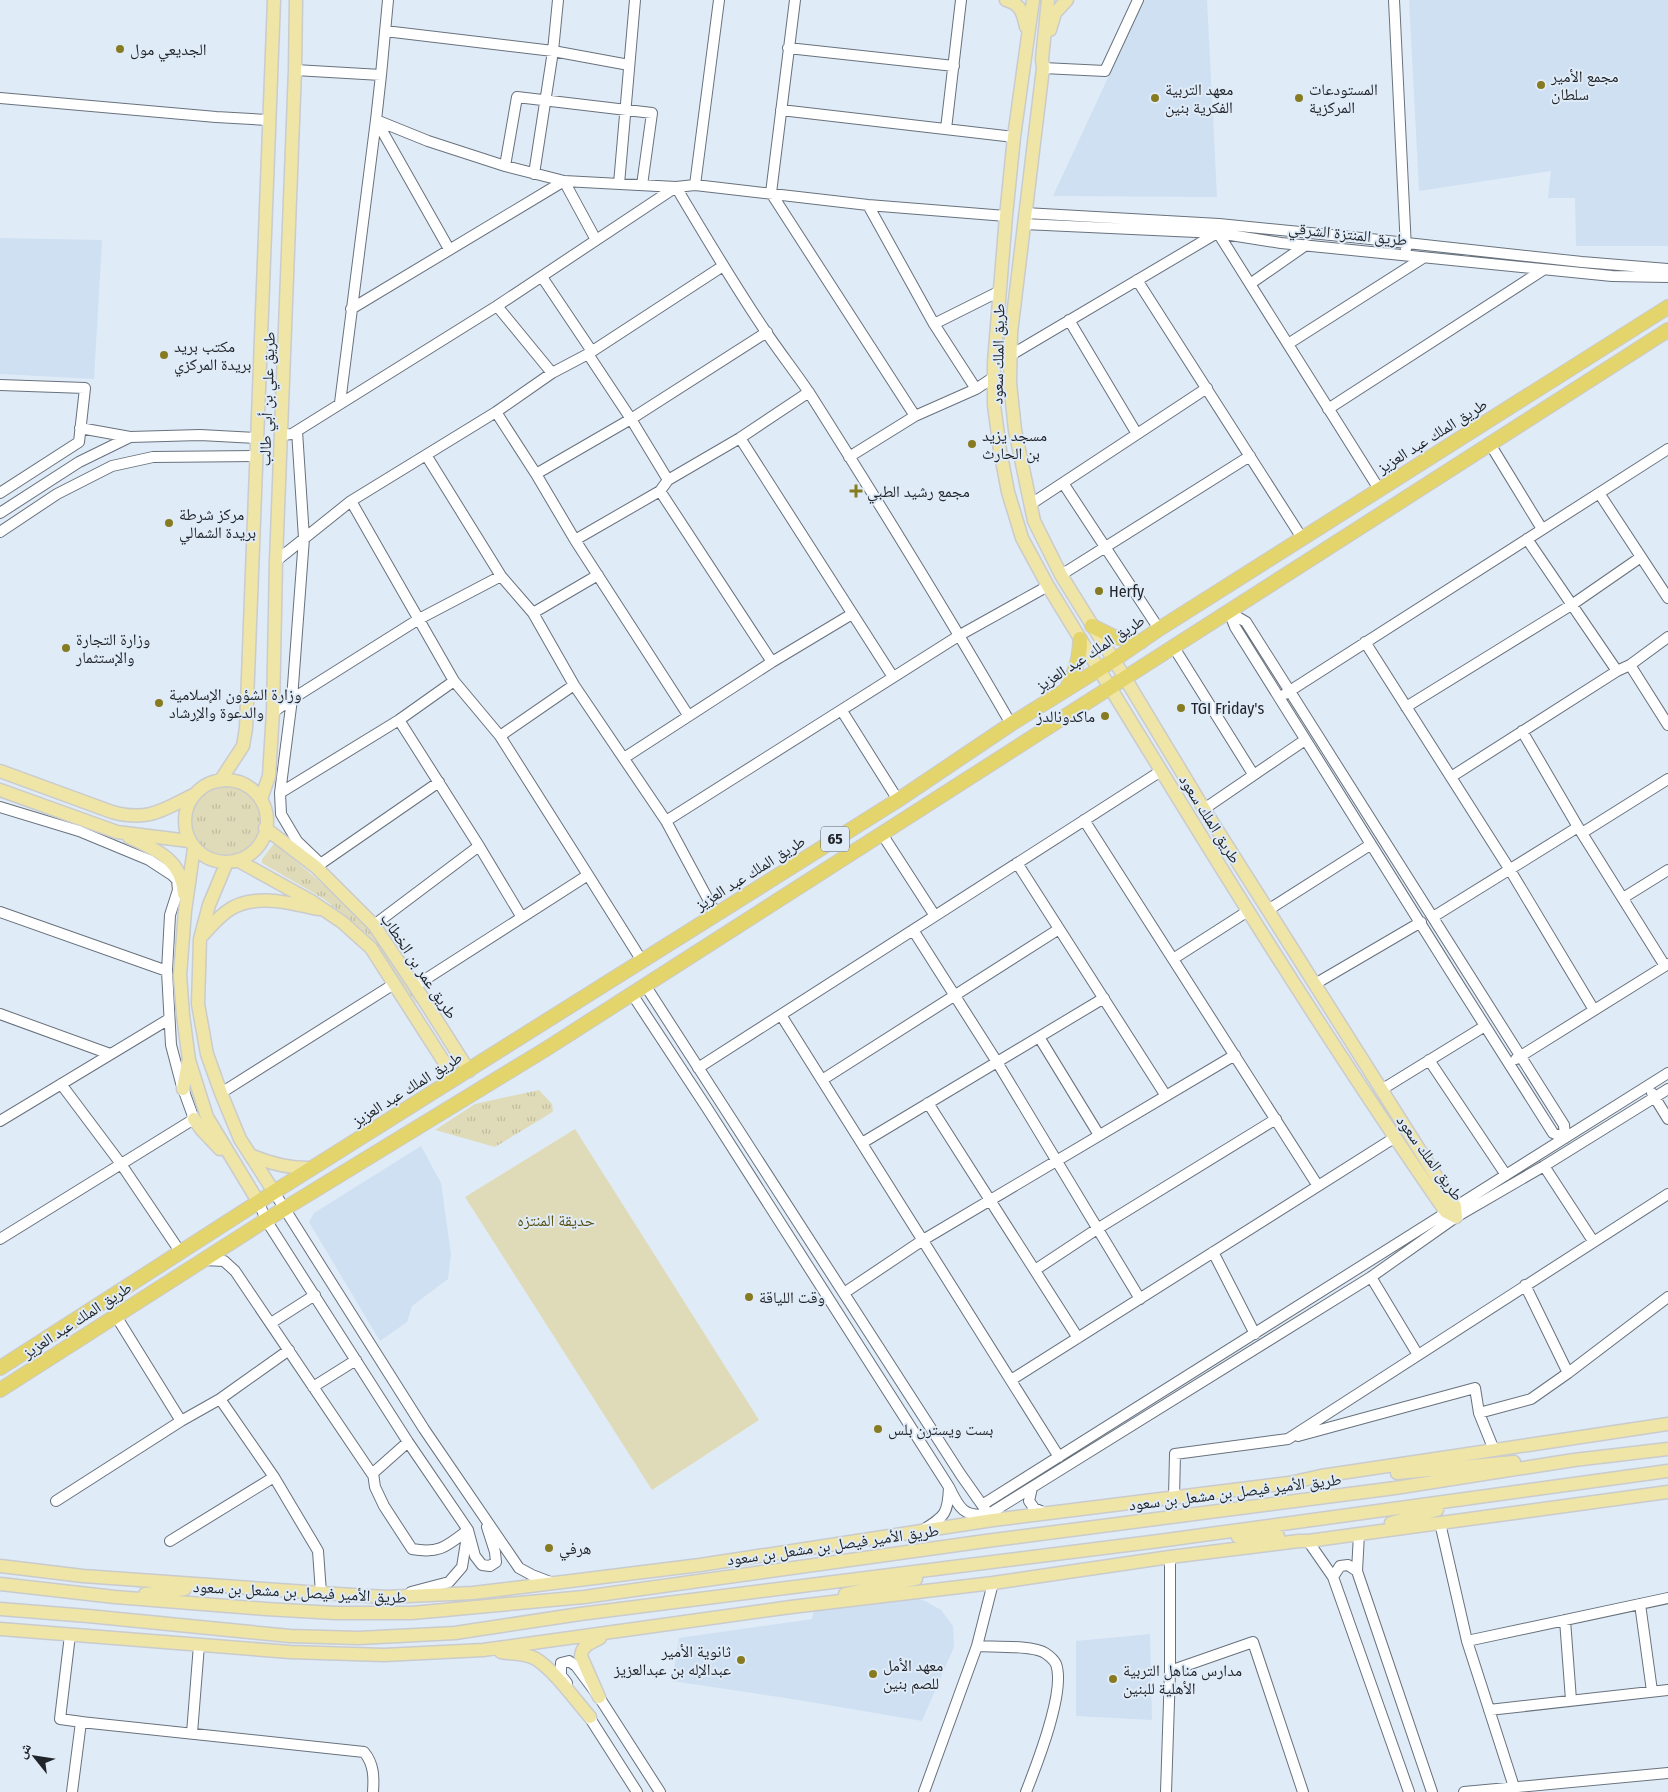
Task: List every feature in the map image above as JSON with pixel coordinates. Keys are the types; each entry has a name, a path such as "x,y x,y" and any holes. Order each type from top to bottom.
{"highway":[{"name":"طريق الملك عبد العزيز","path":"0,1368 274,1192 898,800 1159,629 1668,307"},
{"name":"طريق الملك عبد العزيز","path":"0,1390 266,1220 632,994 1668,330"},
{"path":"1092,626 1114,637 1141,642"},
{"path":"1065,691 1075,671 1080,655 1080,638"}],"main road":[{"name":"طريق علي بن أبي طالب","path":"261,798 269,776 273,712 276,561 282,435 296,0"},
{"path":"295,26 300,0"},
{"path":"1006,0 1017,4 1023,12 1029,38"},
{"name":"طريق الملك سعود","path":"1033,0 1014,137 994,378 1000,450 1008,492 1022,538 1048,586 1248,910 1394,1138 1452,1212"},
{"name":"طريق الملك سعود","path":"1048,0 1011,333 1010,383 1015,430 1023,476 1034,521 1061,575 1204,809 1381,1090 1452,1212"},
{"path":"1042,63 1055,14 1067,0"},
{"name":"طريق علي بن أبي طالب","path":"220,781 243,746 246,728 273,3"},
{"path":"0,771 129,817 152,815 207,786 220,781 232,781 256,792 261,798 266,811 265,828 262,839 256,848 247,856 232,861 209,859 192,844 186,829 185,817 188,805 195,794"},
{"path":"0,790 117,832 166,856 174,864 184,884 185,911"},
{"name":"طريق عمر بن الخطاب","path":"265,828 318,866 374,925 469,1071"},
{"path":"117,832 192,844"},
{"path":"180,975 192,844"},
{"path":"232,861 209,905 200,939 198,1004 207,1054 221,1094 240,1139 274,1192"},
{"name":"طريق عمر بن الخطاب","path":"232,861 292,889 342,922 371,948 455,1079"},
{"path":"178,890 175,937 189,1060 206,1117 259,1203"},
{"path":"200,939 227,910 244,903 282,901 324,910"},
{"path":"184,1090 189,1060"},
{"path":"194,1119 236,1167"},
{"path":"250,1154 274,1165 297,1169 313,1168"},
{"path":"1290,1483 1321,1476 1668,1424"},
{"name":"طريق الأمير فيصل بن مشعل بن سعود","path":"0,1584 115,1598 266,1609 412,1613 584,1597 986,1541 1394,1488 1574,1460 1667,1449"},
{"path":"649,1572 921,1531 991,1517 1045,1513 1290,1483 1505,1462 1574,1460"},
{"path":"0,1609 290,1636 359,1638 454,1633 580,1614 1159,1541 1668,1471"},
{"path":"1159,1541 1359,1534 1420,1514 1512,1497 1537,1489"},
{"path":"0,1629 290,1652 384,1655 483,1650 792,1607 993,1583 1170,1557 1308,1541 1668,1492"},
{"path":"649,1572 924,1542 986,1541"},
{"path":"792,1607 864,1589 992,1562"},
{"name":"طريق الأمير فيصل بن مشعل بن سعود","path":"0,1566 83,1576 386,1597 473,1593 649,1572"},
{"path":"115,1598 212,1586"},
{"path":"599,1697 581,1656 581,1651 585,1645 614,1632"},
{"path":"483,1650 526,1655 536,1659 551,1672 590,1717"}],"street":[{"path":"340,403 376,120 388,0"},
{"path":"534,174 558,0"},
{"path":"619,184 635,0"},
{"path":"695,185 718,0"},
{"path":"795,0 771,193 915,416"},
{"path":"946,129 961,0"},
{"path":"1042,63 1105,71 1138,0"},
{"path":"1394,0 1406,255"},
{"path":"385,31 552,51 629,65"},
{"path":"788,48 954,66"},
{"path":"295,70 381,75"},
{"path":"505,166 517,97 626,109 652,113 642,185"},
{"path":"0,98 268,120"},
{"path":"780,110 1014,137"},
{"path":"376,120 428,141 505,166 564,181 676,187 695,185 868,205 1006,216"},
{"path":"376,120 449,249"},
{"path":"352,309 564,181"},
{"path":"564,181 596,240"},
{"path":"282,435 292,434 297,431 497,306 676,187"},
{"path":"676,187 723,266 808,392 849,457 1012,724"},
{"path":"868,205 934,324 976,389"},
{"name":"طريق المنتزة الشرقي","path":"1025,219 1218,228 1306,245 1423,258 1612,276 1668,277"},
{"path":"1218,228 1250,284 1379,489"},
{"path":"1011,354 1137,280 1218,228 1406,242 1582,262 1668,268"},
{"path":"1250,284 1306,245"},
{"path":"1288,344 1423,258"},
{"path":"276,561 351,502 496,412 552,373 590,352 723,266"},
{"path":"1328,409 1544,270"},
{"path":"542,277 668,480"},
{"path":"1137,280 1302,538"},
{"path":"934,324 1000,290"},
{"path":"497,306 552,373"},
{"path":"1069,320 1137,434"},
{"path":"536,474 631,419 767,332"},
{"path":"849,457 915,416 976,389 994,378"},
{"path":"0,385 85,388 79,442 0,493"},
{"path":"1031,504 1207,388"},
{"path":"575,540 660,491 668,480 740,438 808,392"},
{"path":"496,412 575,540 688,715"},
{"path":"80,428 130,437 200,435 257,438"},
{"path":"297,431 304,538 292,698 280,793 280,814 297,841 318,866 439,782"},
{"path":"0,513 69,468 130,437"},
{"path":"740,438 893,677"},
{"path":"1490,444 1542,529"},
{"path":"60,454 69,468"},
{"path":"1279,698 1599,493 1666,454"},
{"path":"426,455 501,576 533,614 574,685 666,820 716,914"},
{"path":"0,532 57,494 112,466 154,457 256,456"},
{"path":"1061,575 1250,456"},
{"path":"40,468 57,494"},
{"path":"1063,483 1159,629"},
{"path":"660,491 772,662"},
{"path":"1599,493 1668,598"},
{"path":"351,502 454,682 500,736 642,961"},
{"path":"1527,539 1617,671"},
{"path":"1406,707 1573,604 1641,557"},
{"path":"533,614 598,575"},
{"path":"273,712 292,698 419,619 501,576"},
{"path":"666,820 842,711 893,677 1048,586"},
{"path":"1229,612 1246,622 1564,1125 1565,1138"},
{"path":"1229,612 1235,627 1305,740 1553,1133 1565,1138"},
{"path":"624,758 688,715 852,614"},
{"path":"1451,777 1617,671 1630,665 1668,637"},
{"path":"1365,642 1510,870 1594,1010"},
{"path":"1173,646 1253,774"},
{"path":"1630,665 1668,725"},
{"path":"280,793 399,720 454,682"},
{"path":"500,736 574,685"},
{"path":"842,711 898,800"},
{"path":"399,720 521,916"},
{"path":"1509,1064 1666,965 1580,830 1522,731"},
{"path":"1204,809 1305,740"},
{"path":"698,1068 1161,771"},
{"path":"1433,918 1510,870 1668,779"},
{"path":"0,807 79,831 148,860 177,880 178,890 170,915 167,972 171,1045 194,1119 0,1239"},
{"path":"1084,820 1318,1186"},
{"path":"882,834 935,916"},
{"path":"1268,910 1370,844"},
{"path":"374,925 479,846"},
{"path":"1017,863 1166,1096"},
{"path":"1622,898 1668,870"},
{"path":"415,986 521,916 588,875"},
{"path":"1173,959 1248,910"},
{"path":"0,912 167,972"},
{"path":"1315,984 1421,922"},
{"path":"822,1080 1059,929"},
{"path":"913,930 997,1062 1140,1298"},
{"path":"221,1094 394,984"},
{"path":"645,985 961,1475 991,1517"},
{"path":"632,994 950,1488 958,1506 968,1514 978,1516 991,1517 1032,1488 1371,1277 1452,1212 1544,1166 1668,1089"},
{"path":"862,1143 1104,998"},
{"path":"0,1014 110,1054"},
{"path":"781,1015 1060,1457"},
{"path":"0,1121 170,1019"},
{"path":"1381,1090 1485,1026"},
{"path":"1039,1037 1100,1135"},
{"path":"844,1293 923,1240 1235,1055"},
{"path":"1429,1060 1506,1175"},
{"path":"982,1505 1452,1212 1506,1175 1668,1073"},
{"path":"61,1084 121,1164 181,1253"},
{"path":"1647,1086 1668,1119"},
{"path":"928,1103 1078,1338"},
{"path":"1036,1270 1097,1229 1276,1119"},
{"path":"1011,1380 1394,1138"},
{"path":"1544,1166 1593,1241"},
{"path":"274,1192 424,1429 519,1568 554,1583"},
{"path":"1288,1439 1668,1194"},
{"path":"259,1203 266,1220 408,1442 468,1530 475,1556 482,1565 490,1566 496,1562 495,1552 484,1516"},
{"path":"1213,1252 1255,1334"},
{"path":"204,1260 224,1261 235,1271 372,1474 374,1473"},
{"path":"1371,1277 1418,1354"},
{"path":"1525,1285 1568,1373"},
{"path":"271,1323 314,1295"},
{"path":"1479,1413 1531,1399 1668,1297"},
{"path":"116,1316 181,1421"},
{"path":"56,1501 181,1421 220,1399 289,1350"},
{"path":"313,1387 356,1360"},
{"path":"1174,1497 1174,1454 1288,1439 1475,1388 1479,1413 1494,1450"},
{"path":"220,1399 274,1477 318,1551 322,1593"},
{"path":"374,1473 408,1442"},
{"path":"374,1473 375,1487 384,1506 412,1549 422,1551 444,1548 468,1530"},
{"path":"170,1541 274,1477"},
{"path":"921,1531 939,1519 949,1507 950,1488"},
{"path":"1032,1488 1030,1501 1034,1508 1045,1513"},
{"path":"1440,1523 1467,1642 1514,1787"},
{"path":"386,1597 448,1582 462,1567 468,1530"},
{"path":"1359,1534 1357,1570 1432,1792"},
{"path":"1308,1541 1333,1577 1409,1792"},
{"path":"1166,1792 1170,1671 1170,1557"},
{"path":"1333,1577 1340,1566 1348,1565 1357,1570"},
{"path":"924,1792 977,1646 993,1583"},
{"path":"1467,1642 1668,1598"},
{"path":"1640,1604 1652,1691"},
{"path":"1565,1620 1571,1700"},
{"path":"70,1634 60,1719 364,1752 371,1760 374,1777 372,1792"},
{"path":"1170,1671 1253,1642 1303,1792"},
{"path":"192,1733 199,1645"},
{"path":"977,1646 1025,1648 1044,1652 1056,1663 1059,1687 1050,1723 1026,1792"},
{"path":"638,1792 561,1674 562,1664 569,1661 576,1666 599,1697 660,1792"},
{"path":"1489,1710 1668,1690"},
{"path":"72,1792 82,1722"},
{"path":"1464,1792 1668,1773"}],"shaded area":[{"name":"معهد التربية الفكرية بنين","path":"1144,0 1207,0 1217,197 1053,196"},
{"name":"مجمع الأمير سلطان","path":"1409,0 1668,0 1668,246 1576,246 1575,198 1548,198 1551,171 1419,191"},
{"path":"0,238 102,240 94,379 0,374"},
{"path":"421,1146 441,1183 451,1254 448,1279 412,1306 407,1322 380,1341 309,1222 314,1213"},
{"name":"معهد الأمل للصم بنين","path":"910,1596 925,1601 941,1610 953,1626 954,1647 922,1721 672,1681 679,1638 812,1619 814,1609"},
{"name":"مدارس مناهل التربية الأهلية للبنين","path":"1150,1634 1152,1720 1076,1716 1076,1641"}],"green space":[{"path":"224,785 239,789 251,798 258,810 260,823 259,830 252,843 236,854 221,856 208,852 198,843 192,831 191,818 195,805 206,793"},
{"path":"276,841 284,851 360,916 398,967 418,1002 416,1003 366,933 324,899 262,863 262,859"},
{"path":"539,1090 552,1104 553,1111 495,1147 435,1130 475,1104"},
{"name":"حديقة المنتزه","path":"575,1129 759,1420 652,1490 465,1197"}],"place":[{"name":"الجديعي مول","path":"120,49"},
{"name":"مجمع الأمير سلطان","path":"1541,85"},
{"name":"معهد التربية الفكرية بنين","path":"1155,98"},
{"name":"المستودعات المركزية","path":"1299,98"},
{"name":"مكتب بريد بريدة المركزي","path":"164,355"},
{"name":"مسجد يزيد بن الحارث","path":"972,444"},
{"name":"مجمع رشيد الطبي","path":"856,491"},
{"name":"مركز شرطة بريدة الشمالي","path":"169,523"},
{"name":"Herfy","path":"1099,591"},
{"name":"وزارة التجارة والإستثمار","path":"66,648"},
{"name":"وزارة الشؤون الإسلامية والدعوة والإرشاد","path":"159,703"},
{"name":"TGI Friday's","path":"1181,708"},
{"name":"ماكدونالدز","path":"1105,716"},
{"name":"وقت اللياقة","path":"749,1297"},
{"name":"بست ويسترن بلس","path":"878,1429"},
{"name":"هرفي","path":"549,1548"},
{"name":"ثانوية الأمير عبدالإله بن عبدالعزيز","path":"741,1660"},
{"name":"معهد الأمل للصم بنين","path":"873,1674"},
{"name":"مدارس مناهل التربية الأهلية للبنين","path":"1113,1679"}]}
